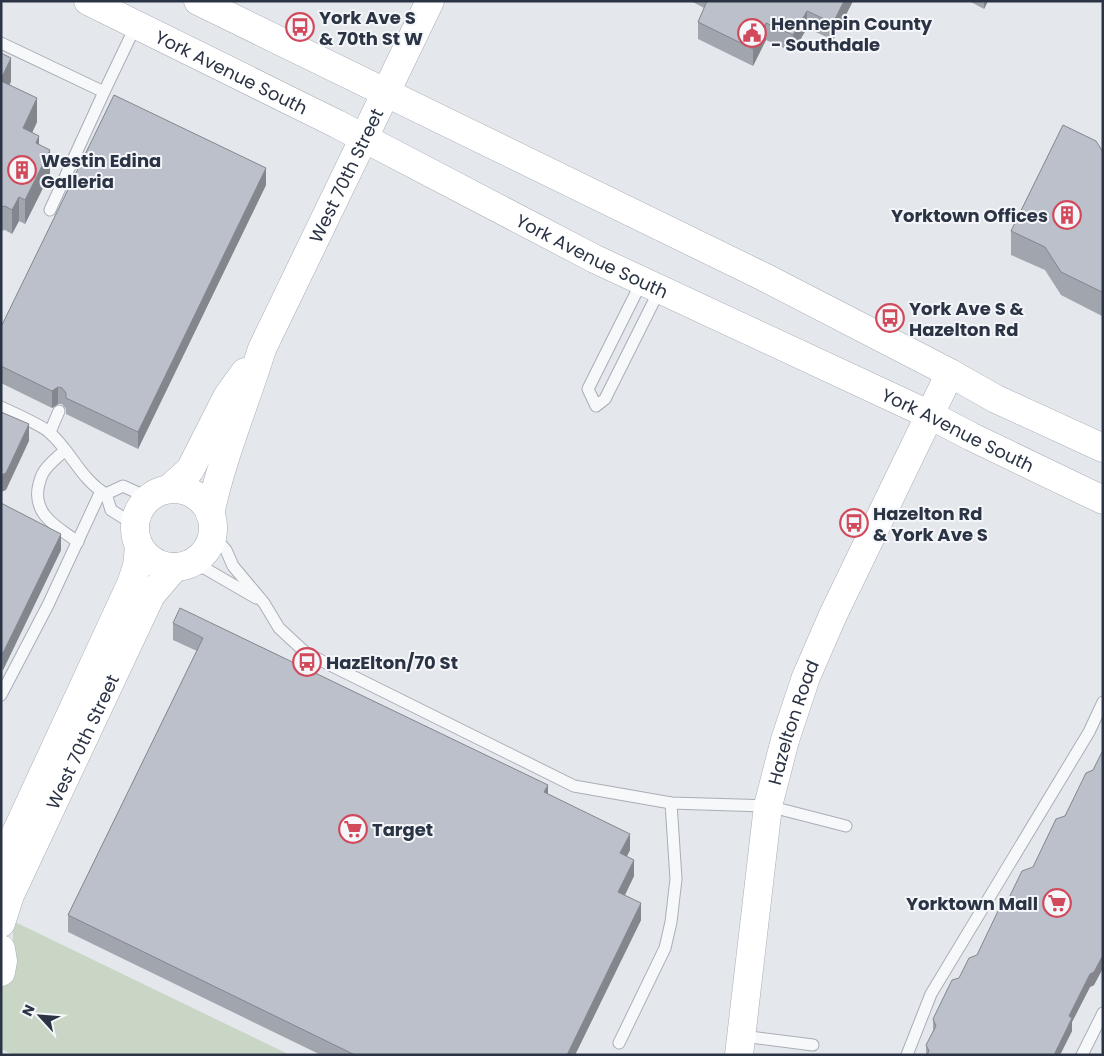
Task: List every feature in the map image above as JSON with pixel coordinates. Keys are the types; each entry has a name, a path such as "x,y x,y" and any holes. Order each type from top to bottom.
{"street":[{"name":"York Avenue South","path":"88,1 363,138 595,259 930,415 1103,500"},
{"path":"198,1 764,277 950,373 996,399 1103,448"},
{"name":"West 70th Street","path":"211,524 215,490 228,446 262,349 430,1"},
{"name":"West 70th Street","path":"159,493 190,470 227,397 262,349"},
{"name":"Hazelton Road","path":"741,1045 768,806 785,740 806,677 833,615 950,373"},
{"path":"182,490 194,495 204,503 211,524 204,552 182,566 158,564 151,560 137,536 137,514 142,505 159,493 182,490"},
{"name":"West 70th Street","path":"1,865 131,584 137,566 137,536"},
{"name":"West 70th Street","path":"1,924 10,895 151,595 182,566"},
{"path":"1,949 3,961 1,972"}],"lane":[{"path":"50,210 136,25"},
{"path":"1,43 104,92"},
{"path":"651,285 605,399 596,406 588,389 651,285"},
{"path":"1,407 50,432 104,492 111,510 137,536"},
{"path":"50,432 60,411"},
{"path":"65,450 43,473 37,494 39,507 45,517 54,526 78,542"},
{"path":"1,695 104,492 123,486 159,493"},
{"path":"211,524 233,566 264,603 278,628 306,653 574,786 671,803 768,806 846,826"},
{"path":"182,566 214,574 264,603"},
{"path":"907,1055 931,994 1089,732 1103,702"},
{"path":"619,1043 665,948 671,922 676,879 671,803"},
{"path":"1082,1055 1103,1013"},
{"path":"741,1045 813,1045"}],"green space":[{"path":"13,921 290,1055 14,1055 1,1049 1,987 13,965"}],"building":[{"path":"707,1 844,1 833,23 807,11 793,35 766,23 753,49 698,22"},
{"path":"1,53 11,58 1,79"},
{"name":"Westin Edina Galleria","path":"1,81 37,98 23,128 39,136 36,143 50,150 25,200 19,197 12,210 5,206 1,207"},
{"path":"114,95 266,168 138,432 66,398 66,393 62,388 58,387 52,391 1,366 1,327"},
{"name":"Yorktown Offices","path":"1063,125 1096,141 1103,152 1102,292 1061,272 1045,247 1011,231"},
{"path":"1,412 29,424 6,473 1,475"},
{"path":"1,503 61,534 3,653 1,652"},
{"name":"Target","path":"180,608 548,785 544,792 630,834 620,853 634,860 618,892 641,903 567,1055 355,1055 68,915 203,638 173,623"},
{"name":"Yorktown Mall","path":"1102,752 1103,955 1094,972 1090,974 1069,1016 1072,1018 1054,1055 927,1055 929,1051 926,1045 936,1026 933,1019 952,980 959,978 969,958 977,955 998,911 1004,908 1022,871 1033,867 1056,819 1065,816 1086,773 1093,770"}],"place":[{"name":"York Ave S & 70th St W","path":"300,27"},
{"name":"Hennepin County - Southdale","path":"752,33"},
{"name":"Westin Edina Galleria","path":"22,170"},
{"name":"Yorktown Offices","path":"1067,215"},
{"name":"York Ave S & Hazelton Rd","path":"890,318"},
{"name":"Hazelton Rd & York Ave S","path":"854,523"},
{"name":"HazElton/70 St","path":"307,662"},
{"name":"Target","path":"353,829"},
{"name":"Yorktown Mall","path":"1057,903"}]}
